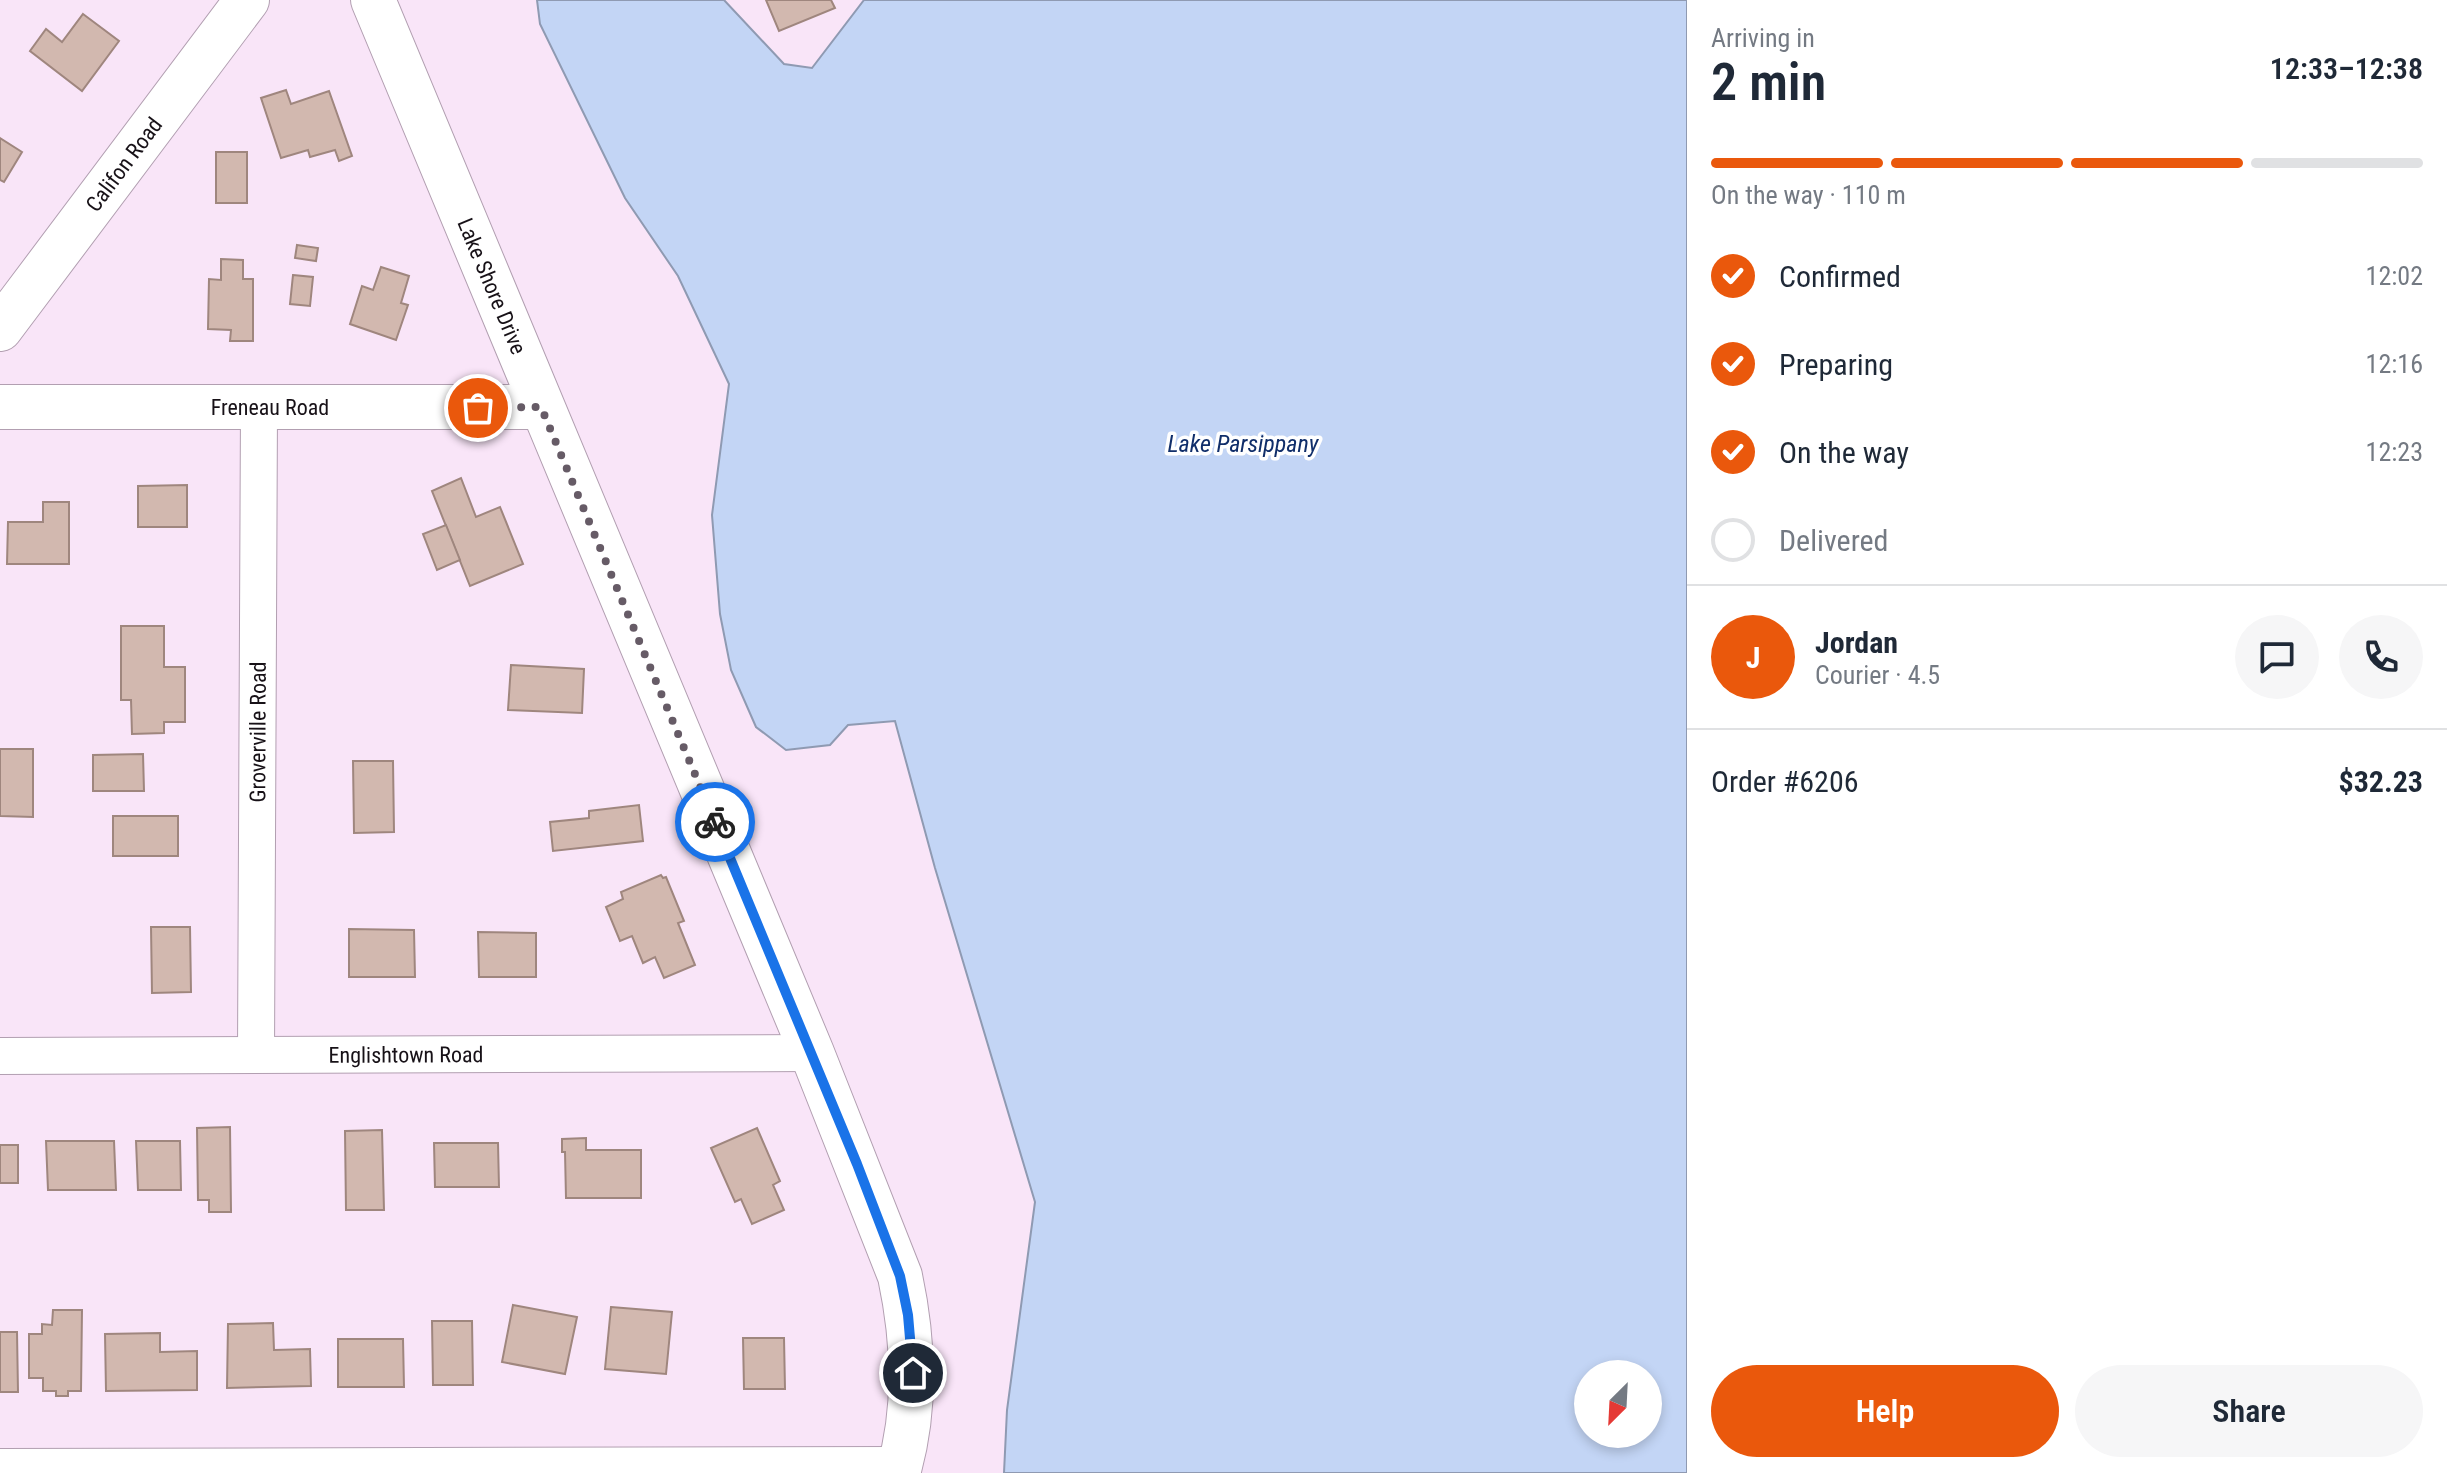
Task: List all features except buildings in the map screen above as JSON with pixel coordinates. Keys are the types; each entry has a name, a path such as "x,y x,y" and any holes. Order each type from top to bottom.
{"street":[{"name":"Califon Road","path":"0,329 247,0"},
{"name":"Lake Shore Drive","path":"373,0 812,1053 903,1289 913,1373 900,1469"},
{"name":"Freneau Road","path":"0,407 541,407"},
{"name":"Groverville Road","path":"256,1054 259,409"},
{"name":"Englishtown Road","path":"0,1056 812,1053"},
{"path":"0,1467 900,1469"}],"water":[{"name":"Lake Parsippany","path":"537,0 724,0 784,64 812,68 864,0 1687,0 1687,1473 1004,1473 1007,1410 1035,1202 935,868 895,721 848,725 830,745 786,750 756,727 731,670 720,614 712,515 729,384 678,276 625,198 540,24"}],"way so far":[{"path":"478,408 541,407 715,822"}],"route":[{"path":"715,822 857,1164 900,1276 908,1315 913,1373"}]}
